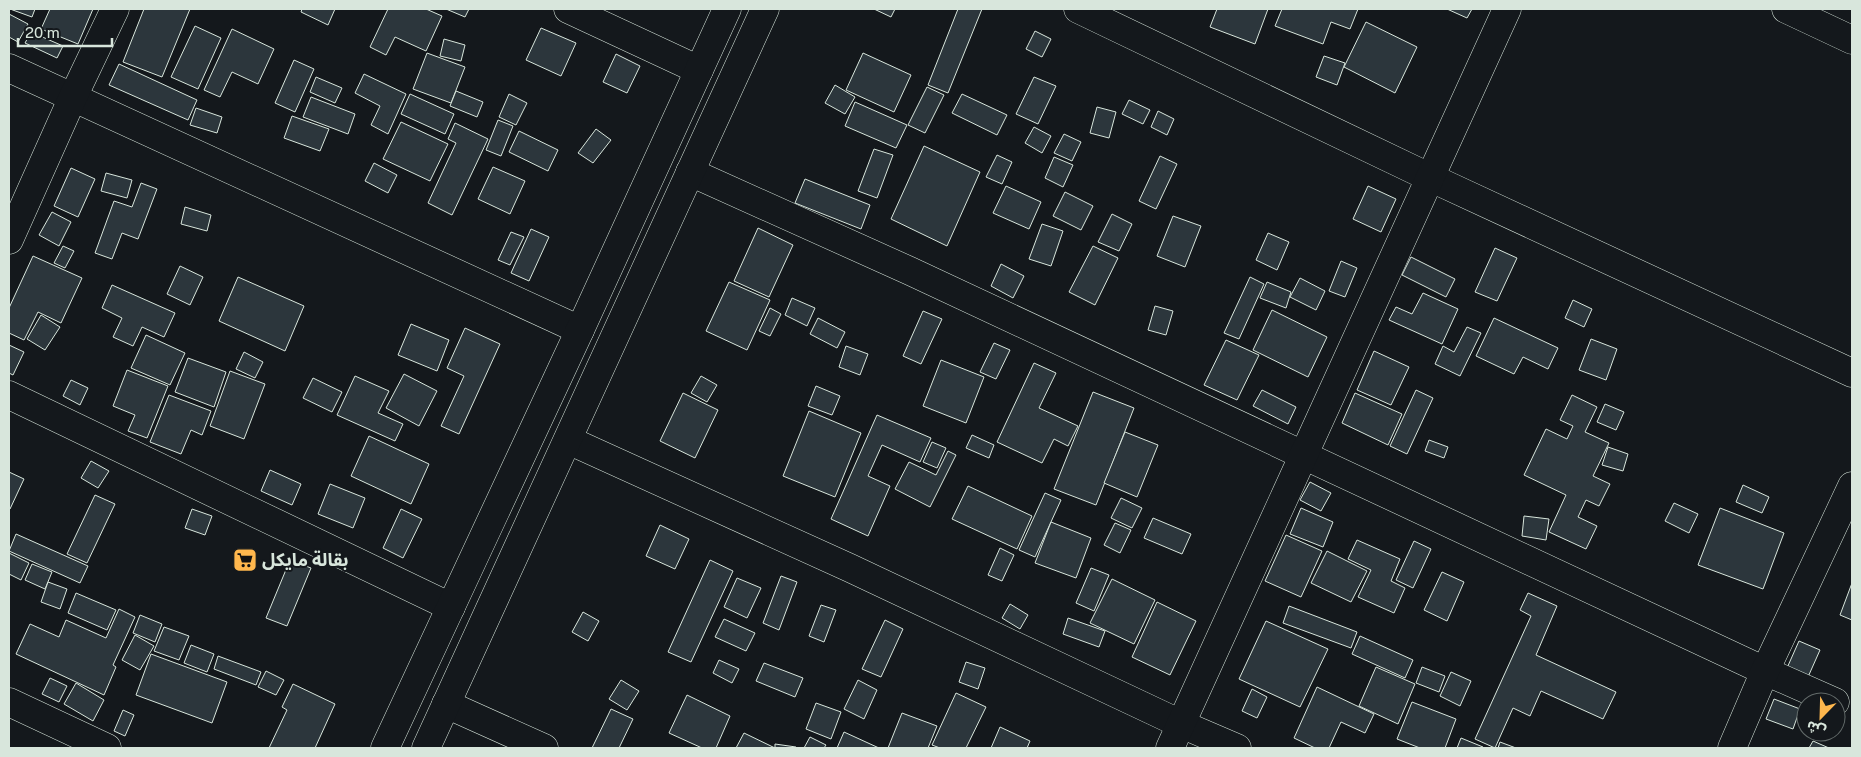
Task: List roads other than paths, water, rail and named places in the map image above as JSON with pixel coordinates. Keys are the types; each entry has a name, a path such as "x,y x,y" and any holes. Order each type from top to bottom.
{"street":[{"path":"9,240 115,9"},
{"path":"568,9 699,70"},
{"path":"385,748 727,9"},
{"path":"426,748 765,9"},
{"path":"1078,9 1429,177 1852,373"},
{"path":"1170,748 1507,9"},
{"path":"1786,9 1852,40"},
{"path":"9,68 580,330"},
{"path":"690,172 919,275 1813,692"},
{"path":"9,396 451,607"},
{"path":"568,440 850,568 1181,724 1237,748"},
{"path":"1732,748 1765,671 1852,486"},
{"path":"9,702 107,748"},
{"path":"446,704 544,748"}],"place":[{"name":"بقالة مايكل","path":"245,560"}]}
